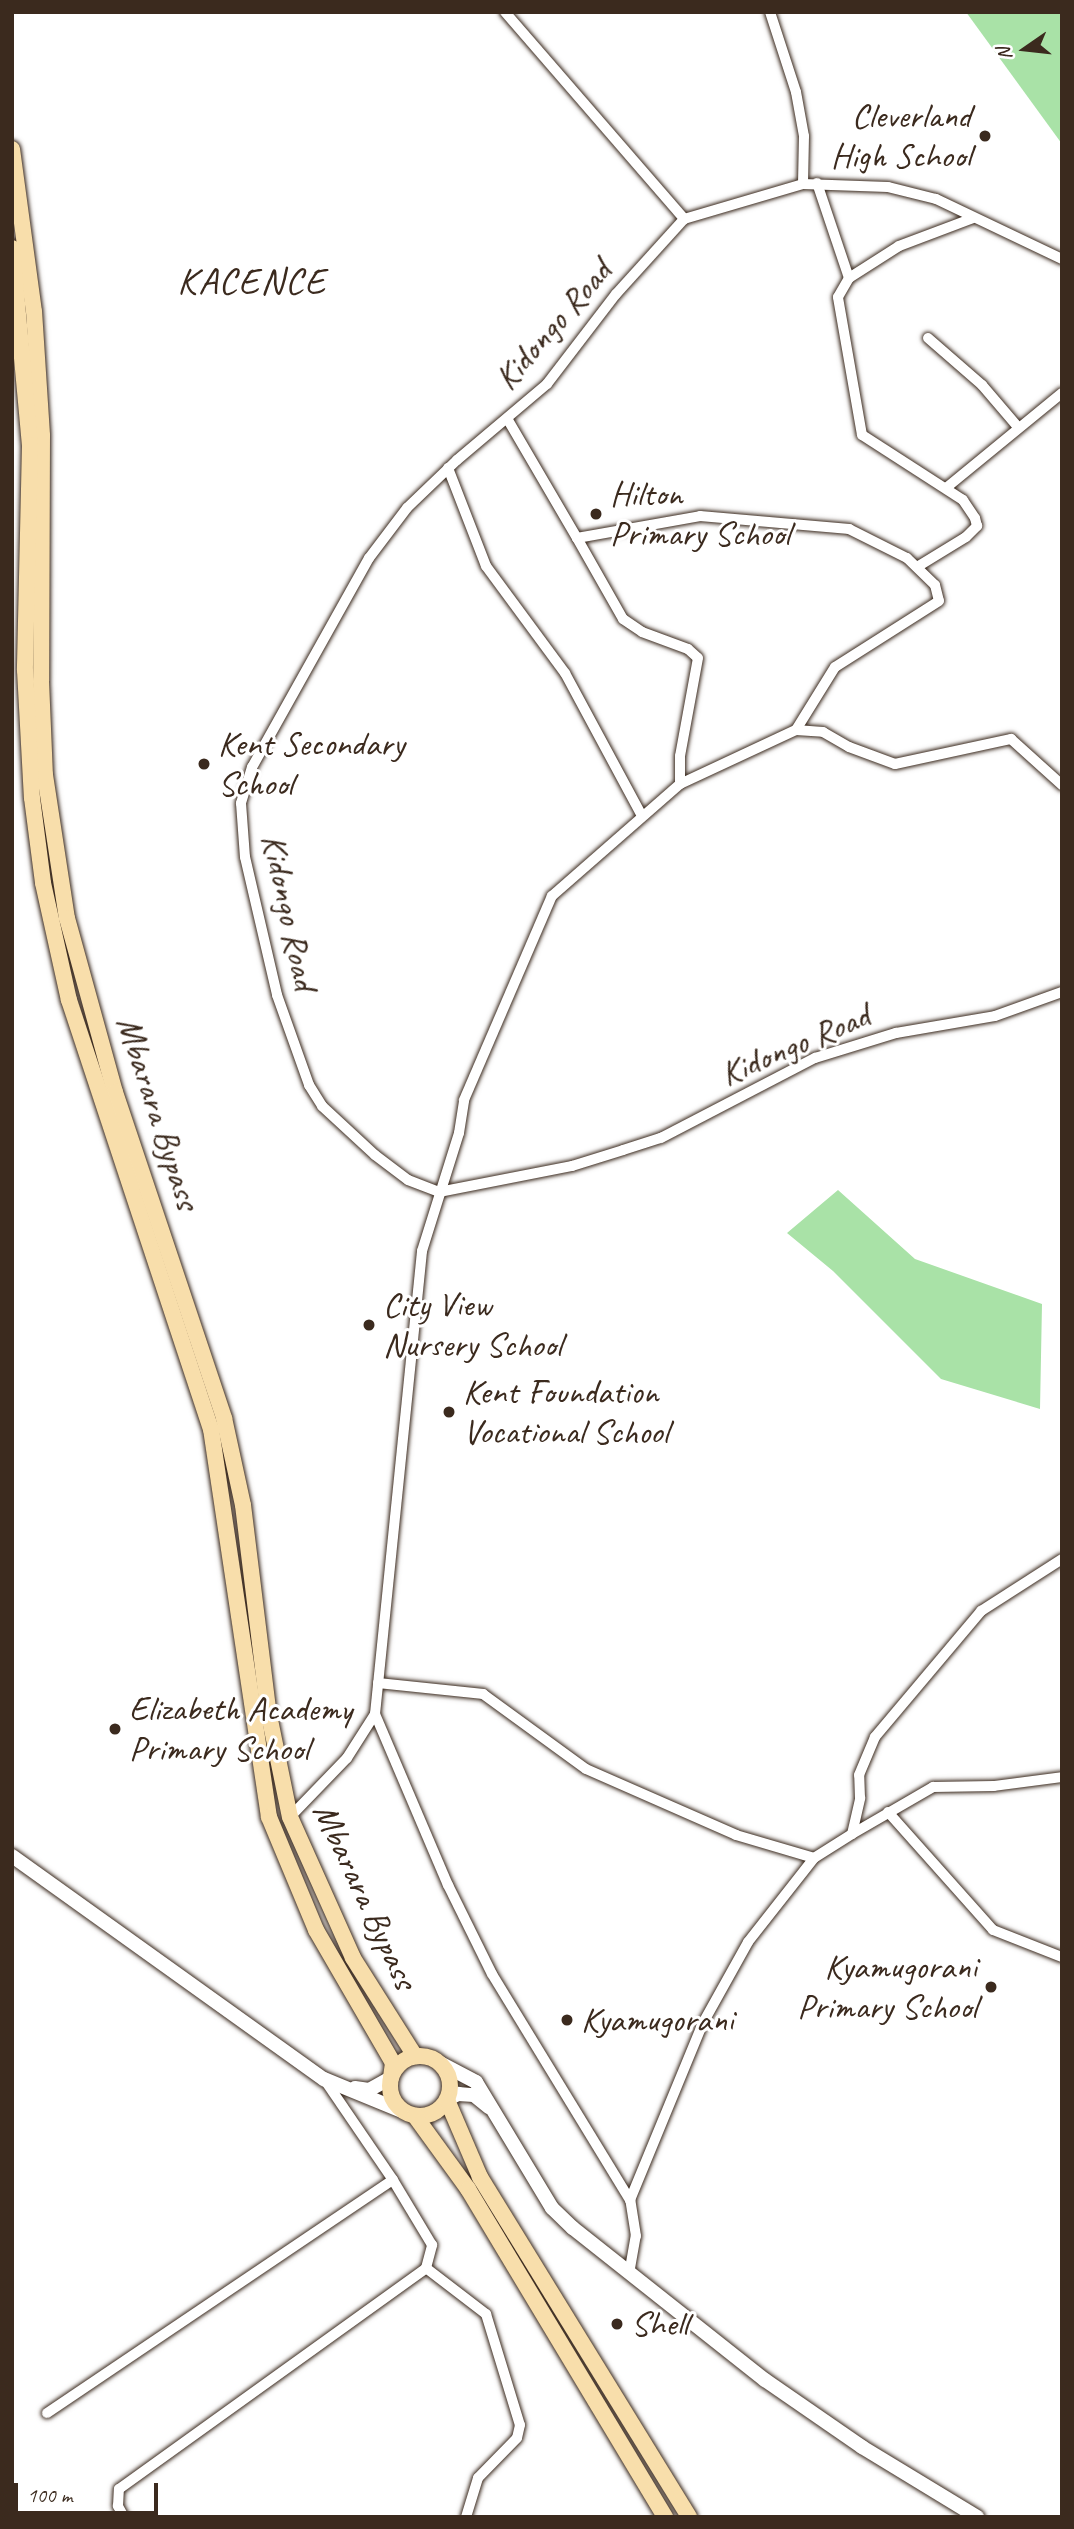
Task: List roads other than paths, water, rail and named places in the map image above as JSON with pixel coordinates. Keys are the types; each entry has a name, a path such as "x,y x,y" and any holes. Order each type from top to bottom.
{"highway":[{"name":"Mbarara Bypass","path":"12,149 34,311 42,436 41,681 45,775 58,870 115,1092 225,1418 243,1505 268,1710 290,1816 353,1958 415,2056"},
{"name":"Mbarara Bypass","path":"12,248 30,444 25,670 32,798 43,883 69,1000 211,1429 269,1816 316,1930 393,2063 391,2078"},
{"path":"665,2517 468,2189 410,2114 394,2101 391,2078 404,2060 415,2056 438,2062 450,2079 447,2101 480,2177 689,2517"},
{"path":"410,2114 430,2115 447,2101"}],"main road":[{"path":"12,1856 324,2079 410,2114"},
{"path":"438,2062 476,2081 501,2116 552,2208 629,2274 765,2380 862,2447 977,2517"},
{"path":"343,2086 369,2090 391,2078"},
{"path":"447,2101 458,2094 474,2095 501,2116"}],"street":[{"path":"505,12 684,219 803,184 888,187 936,199 1062,259"},
{"path":"770,12 796,92 804,136 803,184"},
{"path":"817,183 849,278"},
{"path":"917,567 977,526 973,512 946,488 862,435 838,297 849,278 916,236 972,218"},
{"name":"Kidongo Road","path":"684,219 616,294 547,384 508,420 448,468 407,508 369,558 252,767 241,803 245,857 277,995 309,1085 322,1106 375,1155 408,1180 439,1192 572,1166 636,1146 815,1058 896,1032 995,1016 1062,992"},
{"path":"928,338 982,385 1017,426"},
{"path":"946,488 1017,426 1062,393"},
{"path":"508,420 623,619 642,632 688,649 698,658 680,756 680,784"},
{"path":"448,468 486,566 565,673 642,816"},
{"path":"577,538 687,518 724,517 864,533 917,567 940,592 939,601 835,667 796,730"},
{"path":"290,1816 347,1758 375,1714 422,1251 459,1133 464,1100 552,897 680,784 796,730 823,732 895,764 1011,739 1062,785"},
{"path":"852,1834 860,1798 859,1775 875,1737 981,1611 1062,1559"},
{"path":"378,1683 483,1694 586,1769 736,1835 814,1858"},
{"path":"375,1714 448,1885 492,1974 630,2200 636,2236 629,2274"},
{"path":"630,2200 704,2023 748,1942 814,1858 933,1787 994,1786 1062,1777"},
{"path":"888,1812 993,1930 1062,1957"},
{"path":"124,2517 118,2506 119,2489 426,2268 432,2245 393,2180 324,2079"},
{"path":"47,2413 393,2180"},
{"path":"426,2268 486,2314 520,2425 517,2438 478,2478 466,2517"}],"place":[{"name":"Cleverland High School","path":"985,136"},
{"name":"Hilton Primary School","path":"596,514"},
{"name":"Kent Secondary School","path":"204,764"},
{"name":"City View Nursery School","path":"369,1325"},
{"name":"Kent Foundation Vocational School","path":"449,1412"},
{"name":"Elizabeth Academy Primary School","path":"115,1729"},
{"name":"Kyamugorani Primary School","path":"991,1987"},
{"name":"Kyamugorani","path":"567,2020"},
{"name":"Shell","path":"617,2324"}],"district":[{"name":"KACENCE","path":"252,281"}]}
